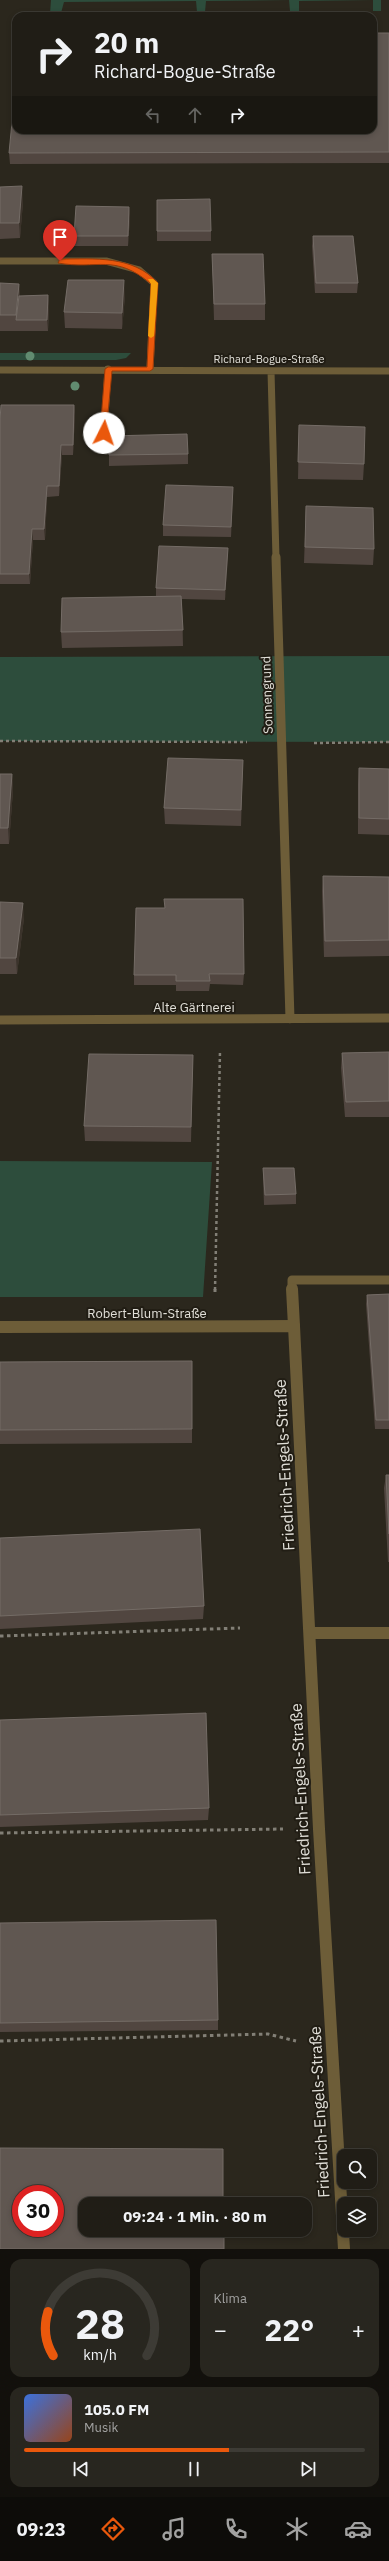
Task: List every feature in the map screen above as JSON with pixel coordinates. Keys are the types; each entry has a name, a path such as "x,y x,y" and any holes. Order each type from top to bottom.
{"street":[{"path":"0,261 106,261 139,270 154,283 150,369"},
{"path":"104,433 108,369"},
{"name":"Richard-Bogue-Straße","path":"0,370 150,369 389,371"},
{"name":"Sonnengrund","path":"271,371 290,1019"},
{"name":"Alte Gärtnerei","path":"0,1020 389,1018"},
{"name":"Friedrich-Engels-Straße","path":"344,2249 319,1829 292,1280 389,1280"},
{"name":"Robert-Blum-Straße","path":"0,1327 294,1326"},
{"path":"310,1633 389,1633"}],"path":[{"path":"0,741 281,743 389,742"},
{"path":"216,1327 220,1020"},
{"path":"0,1636 240,1628"},
{"path":"0,1833 319,1829"},
{"path":"0,2041 268,2034 332,2050"}],"green space":[{"path":"51,0 289,0 206,1 205,12 197,12 196,1 64,2 61,12 50,12"},
{"path":"289,0 373,0 299,1 299,11 290,11"},
{"path":"373,0 381,0 381,11 373,11"},
{"path":"0,353 131,353 126,358 116,360 0,360"},
{"path":"389,656 389,742 0,741 0,657"},
{"path":"0,1161 212,1162 203,1297 0,1297"}],"building":[{"path":"377,33 389,33 389,152 9,153 12,122 12,134 377,134"},
{"path":"22,186 19,223 0,223 0,187"},
{"path":"210,199 211,231 157,231 157,200"},
{"path":"76,206 129,207 128,236 74,236"},
{"path":"313,236 353,236 358,283 316,283"},
{"path":"212,254 263,254 265,304 214,304"},
{"path":"68,280 124,280 122,313 64,312"},
{"path":"0,283 19,284 16,315 0,315"},
{"path":"48,295 47,320 16,320 19,296"},
{"path":"1,405 74,405 73,445 61,445 59,486 47,486 44,529 32,529 29,574 0,574"},
{"path":"299,425 365,427 364,464 298,462"},
{"path":"187,434 188,454 109,455 109,436"},
{"path":"166,485 233,487 231,527 163,525"},
{"path":"306,506 373,508 374,549 305,547"},
{"path":"159,546 228,548 225,590 156,588"},
{"path":"181,596 183,630 61,632 62,598"},
{"path":"168,758 243,760 241,810 164,808"},
{"path":"359,768 389,769 389,819 359,818"},
{"path":"0,774 12,774 8,828 0,828"},
{"path":"323,876 389,877 389,940 325,941"},
{"path":"164,899 243,899 244,974 209,974 210,981 176,981 176,975 134,975 136,908 165,908"},
{"path":"0,902 23,903 16,958 0,958"},
{"path":"389,1052 389,1101 346,1102 342,1053"},
{"path":"89,1054 193,1055 191,1127 84,1126"},
{"path":"263,1168 294,1168 296,1194 265,1195"},
{"path":"389,1294 389,1420 376,1420 367,1295"},
{"path":"192,1361 192,1429 0,1430 0,1362"},
{"path":"386,1475 389,1475 389,1534"},
{"path":"200,1529 204,1606 0,1616 0,1538"},
{"path":"206,1713 209,1808 0,1815 0,1720"},
{"path":"216,1920 218,2020 0,2023 0,1923"},
{"path":"0,2148 223,2149 223,2197 78,2197 78,2237 224,2237 224,2249 0,2249"}],"slow traffic":[{"path":"151,280 154,283 151,336"}],"route":[{"path":"60,261 106,261 139,270 154,283 150,369 108,369 104,433"}]}
